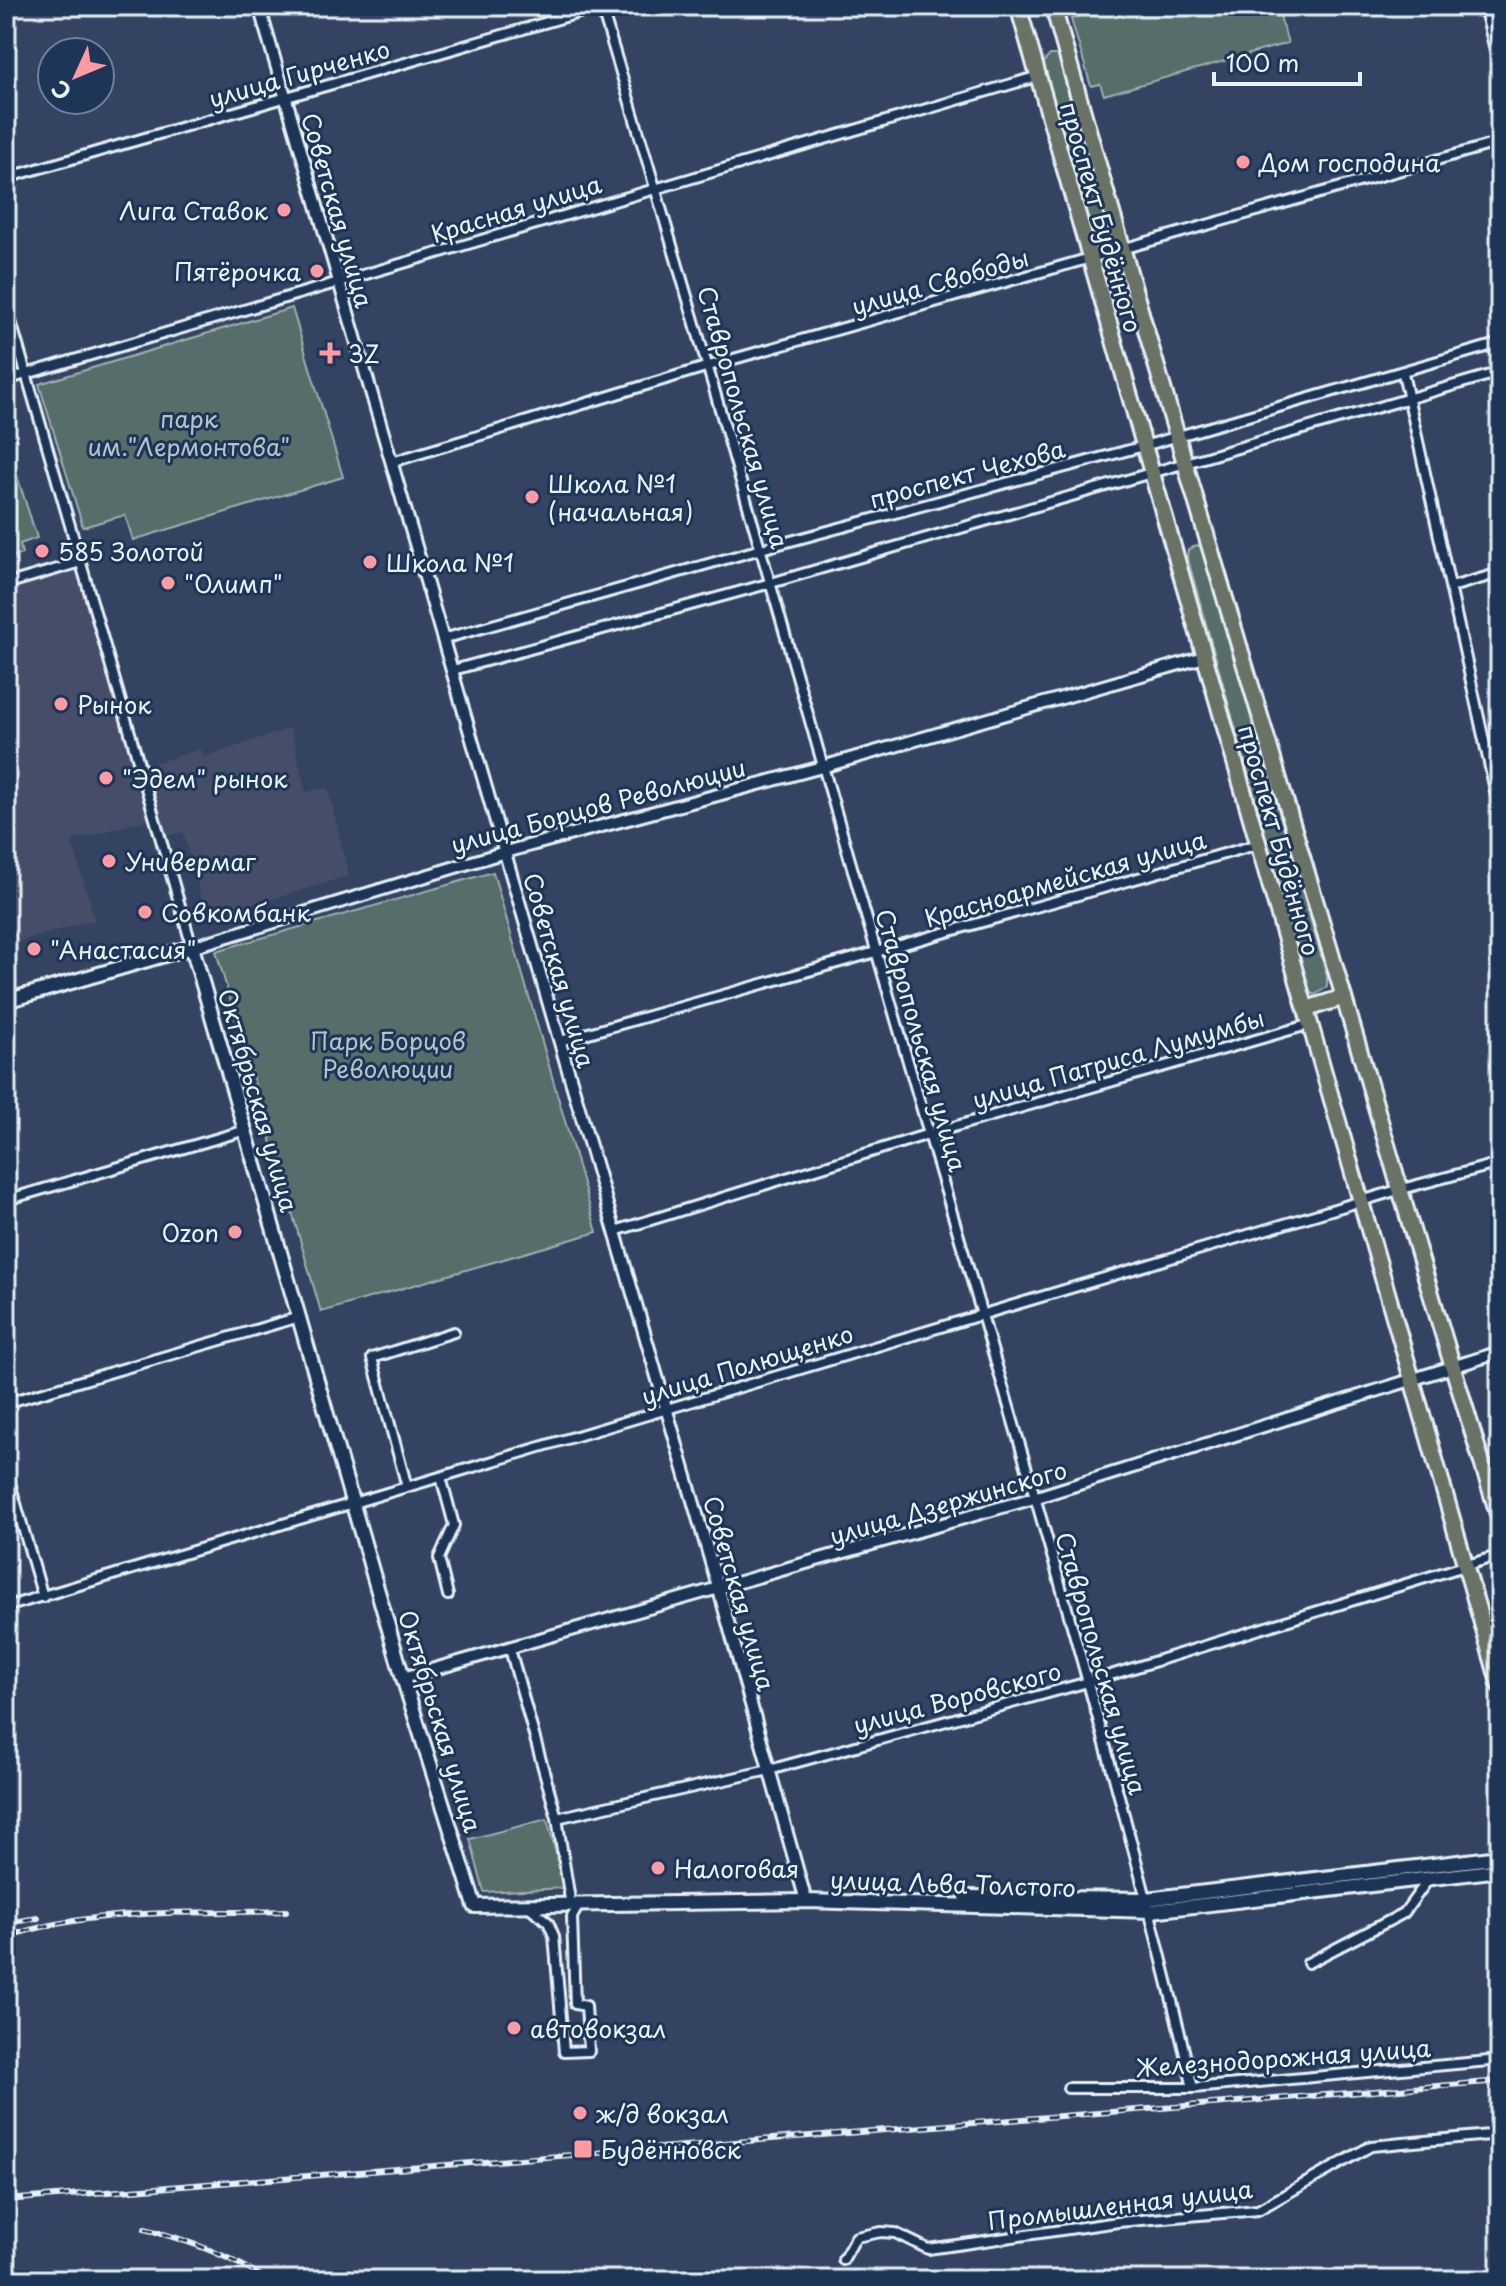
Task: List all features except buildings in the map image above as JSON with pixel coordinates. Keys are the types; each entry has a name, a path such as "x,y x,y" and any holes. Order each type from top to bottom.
{"main road":[{"name":"проспект Будённого","path":"1018,6 1500,1686"},
{"name":"проспект Будённого","path":"1053,6 1121,250 1344,997 1398,1190 1500,1520"},
{"name":"улица Борцов Революции","path":"6,1001 192,947"},
{"name":"Октябрьская улица","path":"192,947 403,1678 475,1906"},
{"path":"1309,1016 1344,997"},
{"name":"улица Льва Толстого","path":"1149,1905 1500,1857"},
{"name":"улица Льва Толстого","path":"475,1906 805,1899 1149,1905 1428,1880 1500,1870"}],"street":[{"name":"Советская улица","path":"259,6 719,1590 805,1899"},
{"name":"улица Гирченко","path":"6,178 602,6"},
{"name":"Ставропольская улица","path":"602,6 709,366 1088,1682 1149,1905 1193,2088"},
{"path":"1484,6 1500,70"},
{"name":"Красная улица","path":"6,380 1039,76"},
{"name":"улица Свободы","path":"392,462 709,366 1500,142"},
{"name":"Октябрьская улица","path":"6,304 192,947"},
{"name":"проспект Чехова","path":"443,639 1144,446 1500,343"},
{"name":"проспект Чехова","path":"453,670 771,583 1500,372"},
{"path":"1403,373 1495,772 1500,813"},
{"path":"6,584 81,562"},
{"path":"1451,587 1500,573"},
{"name":"улица Борцов Революции","path":"192,947 505,852 822,767 1204,657"},
{"name":"Красноармейская улица","path":"560,1041 1259,844"},
{"name":"улица Патриса Лумумбы","path":"615,1231 1309,1016"},
{"path":"6,1200 246,1130"},
{"name":"улица Полющенко","path":"6,1607 1398,1190 1500,1163"},
{"path":"6,1403 299,1317"},
{"path":"407,1487 372,1358 454,1332"},
{"name":"улица Дзержинского","path":"403,1678 1034,1498 1500,1352"},
{"path":"6,1469 8,1487 43,1597"},
{"path":"441,1477 454,1525 439,1558 448,1595"},
{"name":"улица Воровского","path":"557,1818 769,1770 1088,1682 1500,1555"},
{"path":"510,1649 557,1818 575,1905 572,1917 575,2004 586,2006 589,2051 564,2052 554,1936 548,1922 527,1906"},
{"path":"1308,1963 1404,1913 1428,1880"},
{"name":"Железнодорожная улица","path":"1068,2088 1193,2088 1500,2060"},
{"name":"Промышленная улица","path":"843,2260 856,2237 881,2232 895,2233 928,2249 1118,2222 1258,2210 1371,2146 1500,2134"}],"shaded area":[{"name":"Рынок","path":"77,569 150,819 72,841 95,920 14,943 6,923 6,589"},
{"path":"291,728 306,792 328,788 349,876 207,919 183,832 166,836 145,766 201,749 204,757"}],"green space":[{"path":"1077,6 1299,6 1300,11 1280,16 1288,43 1104,95 1100,84 1091,86 1071,19 1080,16"},
{"path":"1050,55 1059,55 1064,62 1112,237 1103,246 1093,244 1041,65"},
{"name":"парк им.\"Лермонтова\"","path":"292,308 343,477 133,540 125,515 83,527 39,384"},
{"path":"6,441 37,538 20,544 22,554 6,559"},
{"path":"1197,545 1201,547 1213,583 1327,976 1327,987 1315,995 1310,993 1187,556 1188,550"},
{"name":"Парк Борцов Революции","path":"493,872 597,1232 321,1312 216,951"},
{"path":"547,1819 565,1888 484,1892 470,1839"}],"railway":[{"path":"6,1937 40,1927 110,1916 286,1911"},
{"path":"6,1923 38,1918"},
{"path":"6,2200 1500,2081"},
{"path":"145,2229 208,2249 267,2280"}],"place":[{"name":"Дом господина","path":"1243,162"},
{"name":"Лига Ставок","path":"284,210"},
{"name":"Пятёрочка","path":"317,271"},
{"name":"3Z","path":"330,353"},
{"name":"Школа №1 (начальная)","path":"532,497"},
{"name":"585 Золотой","path":"42,551"},
{"name":"Школа №1","path":"370,562"},
{"name":"\"Олимп\"","path":"168,583"},
{"name":"Рынок","path":"61,704"},
{"name":"\"Эдем\" рынок","path":"106,778"},
{"name":"Универмаг","path":"109,861"},
{"name":"Совкомбанк","path":"145,912"},
{"name":"\"Анастасия\"","path":"34,949"},
{"name":"Ozon","path":"235,1232"},
{"name":"Налоговая","path":"658,1868"},
{"name":"автовокзал","path":"514,2028"},
{"name":"ж/д вокзал","path":"580,2113"},
{"name":"Будённовск","path":"583,2149"}]}
